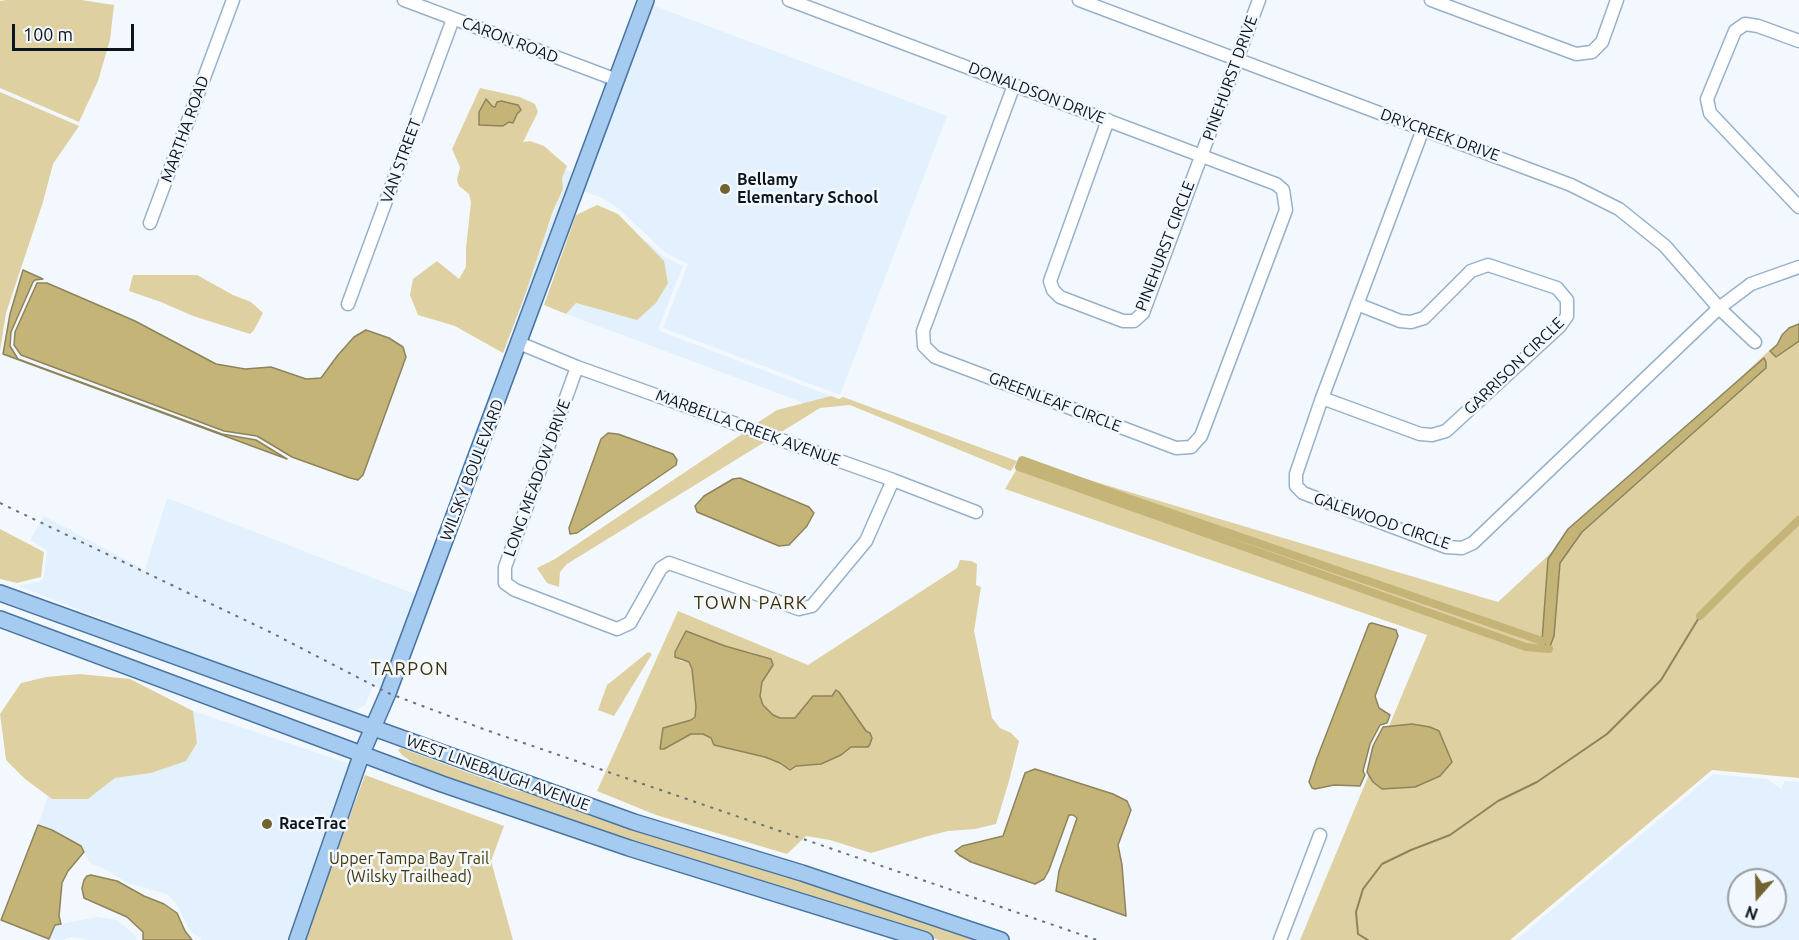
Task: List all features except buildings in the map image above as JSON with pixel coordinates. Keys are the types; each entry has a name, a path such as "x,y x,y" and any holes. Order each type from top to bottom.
{"main road":[{"name":"WILSKY BOULEVARD","path":"297,940 362,753 392,683 646,0"},
{"name":"WEST LINEBAUGH AVENUE","path":"0,593 634,822 802,873 1001,940"},
{"name":"WEST LINEBAUGH AVENUE","path":"0,619 442,784 629,848 925,940"}],"street":[{"name":"MARTHA ROAD","path":"150,223 233,0"},
{"name":"CARON ROAD","path":"404,0 617,80"},
{"name":"DONALDSON DRIVE","path":"789,0 1276,183 1283,190"},
{"name":"DRYCREEK DRIVE","path":"1079,0 1571,184 1619,209 1665,246 1719,308 1755,342"},
{"name":"PINEHURST DRIVE","path":"1201,155 1259,0"},
{"path":"1431,0 1576,54 1592,52 1602,42 1617,0"},
{"name":"VAN STREET","path":"348,304 453,19"},
{"path":"1799,41 1758,26 1745,24 1740,27 1735,31 1707,99 1710,113 1799,207"},
{"name":"GREENLEAF CIRCLE","path":"1014,85 923,332 924,346 935,357 1176,448 1191,447 1201,436 1286,210 1283,190"},
{"name":"PINEHURST CIRCLE","path":"1108,120 1050,280 1053,290 1060,297 1123,321 1134,321 1143,313 1201,155"},
{"name":"GALEWOOD CIRCLE","path":"1423,129 1322,398 1296,474 1296,486 1303,493 1446,547 1462,548 1473,543 1719,308"},
{"name":"GARRISON CIRCLE","path":"1322,398 1420,434 1432,435 1446,431 1560,326 1567,316 1567,300 1557,288 1488,265 1471,272 1424,318 1412,322 1400,321 1357,304"},
{"path":"1719,308 1751,284 1799,267"},
{"name":"MARBELLA CREEK AVENUE","path":"519,344 976,512"},
{"name":"LONG MEADOW DRIVE","path":"578,367 505,567 505,583 515,590 617,629 630,623 660,568 669,563 799,609 812,606 866,541 893,480"},
{"path":"1280,940 1320,835"}],"shaded area":[{"path":"652,5 947,116 840,395 663,328 688,264 666,253 618,208 600,197 582,191"},
{"path":"600,79 611,83 530,300 524,298 563,189 562,177 565,170 575,173 604,89"},
{"path":"486,99 495,107 497,102 501,101 518,105 521,110 513,123 509,122 503,126 479,125 479,112"},
{"path":"640,236 663,256 683,266 659,327 660,331 831,396 804,403 566,314 576,303 614,314 645,241"},
{"path":"23,270 43,279 33,282 11,332 10,346 18,359 222,434 256,440 287,459 3,354 10,314"},
{"path":"37,283 47,283 135,321 216,364 245,369 271,367 306,379 321,378 354,337 366,330 389,338 403,347 406,357 363,475 358,480 350,478 292,457 257,436 224,431 21,355 14,345 15,332"},
{"path":"1799,324 1799,341 1776,357 1770,351 1789,328"},
{"path":"1764,358 1766,368 1582,532 1560,563 1554,636 1549,649 1542,641 1548,559 1568,529"},
{"path":"608,433 618,434 673,454 677,460 676,465 577,533 570,534 569,528 601,439"},
{"path":"740,478 809,507 814,513 807,526 789,545 779,546 697,512 695,506 704,496 733,479"},
{"path":"167,498 420,596 384,691 373,685 365,705 353,712 317,702 18,586 41,581 44,577 47,550 30,540 44,516 145,570"},
{"path":"1369,624 1396,630 1398,636 1375,696 1379,708 1390,715 1387,723 1380,725 1370,744 1363,771 1365,775 1360,786 1334,785 1312,788 1309,782 1317,758"},
{"path":"686,631 725,646 771,659 773,665 762,682 760,696 763,705 773,715 780,718 795,718 813,696 832,696 836,690 866,731 870,733 872,738 870,744 868,747 851,747 841,755 821,764 796,766 790,770 765,757 714,745 711,738 703,734 691,734 660,749 663,728 695,717 692,669 689,662 675,657 675,652"},
{"path":"193,711 353,765 292,940 202,940 190,930 177,905 167,894 127,883 107,870 90,863 81,846 53,830 38,825 48,796 52,799 88,799 115,778 151,773 197,742"},
{"path":"1412,724 1439,731 1452,762 1440,776 1415,787 1382,789 1373,782 1367,772 1373,746 1383,727"},
{"path":"1035,769 1113,794 1127,801 1131,810 1118,845 1126,916 1056,891 1059,871 1077,818 1073,815 1069,815 1049,870 1044,879 1035,884 971,862 955,851 962,846 1003,836 1025,773"},
{"path":"1713,774 1767,779 1781,789 1785,781 1799,782 1799,940 1516,940"},
{"path":"38,825 81,846 84,852 68,871 62,883 59,916 61,924 55,925 49,939 1,920"},
{"path":"91,875 117,881 164,904 177,913 192,940 143,940 143,932 127,917 84,898 82,888 84,880"},
{"path":"97,917 117,920 136,936 137,940 90,940 71,937 64,940 49,939 55,925"}],"green space":[{"path":"81,0 114,5 110,40 98,81 79,122 0,88 0,1"},
{"path":"480,88 520,97 535,104 538,112 523,142 530,141 544,146 567,166 562,178 563,189 553,211 503,353 455,326 418,315 410,295 413,279 437,261 459,279 466,267 471,202 469,194 459,186 457,180 460,167 452,149","holes":["488,100 491,106 506,103 511,105 517,114 503,126 480,125 479,112 483,104"]},
{"path":"0,92 79,126 53,164 43,202 6,313 0,351"},
{"path":"597,205 618,214 664,261 668,283 656,303 637,320 576,303 566,314 544,305 576,215"},
{"path":"133,275 197,275 251,302 263,313 250,334 193,316 129,291"},
{"path":"1799,323 1799,778 1712,770 1510,940 1300,940 1427,635 1005,489 1022,460 1498,602"},
{"path":"831,396 839,399 843,397 1017,461 1011,471 850,405 820,408 778,434 754,425 777,410"},
{"path":"745,432 768,440 567,564 560,572 559,587 547,583 537,568 555,559"},
{"path":"0,529 44,552 41,577 17,583 0,579"},
{"path":"960,560 977,564 976,585 981,587 974,631 992,718 1000,728 1011,733 1019,741 996,824 975,829 948,831 871,853 830,840 806,836 787,854 656,815 597,791 678,611 808,665 957,568","holes":["686,631 725,646 754,653 773,666 762,682 760,696 767,711 780,718 795,718 813,697 832,696 835,691 870,733 861,747 851,747 841,755 814,765 796,766 715,745 711,738 703,734 691,733 669,747 685,722 695,717 692,669 689,662 681,661 675,656"]},
{"path":"648,652 652,654 614,716 598,710 607,685"},
{"path":"80,674 130,679 193,711 197,743 186,761 151,773 115,778 88,799 52,799 25,779 6,760 0,714 21,683 46,677"},
{"path":"401,748 518,791 540,794 986,940 939,940 692,862 421,769 402,755 398,750"},
{"name":"Upper Tampa Bay Trail (Wilsky Trailhead)","path":"365,775 504,826 491,861 513,940 304,940"}],"waterway":[{"path":"1542,641 1022,460 1019,467 1526,647 1549,649"},
{"path":"1700,616 1799,520"},
{"path":"1368,940 1358,934 1356,912 1363,889 1382,864 1450,835 1498,801 1537,782 1607,734 1661,680 1700,616"}],"railway":[{"path":"0,503 270,632 388,693 486,730 1097,940"}],"place":[{"name":"Bellamy Elementary School","path":"725,189"},
{"name":"RaceTrac","path":"267,824"}],"district":[{"name":"TOWN PARK","path":"751,603"},
{"name":"TARPON","path":"410,669"}]}
